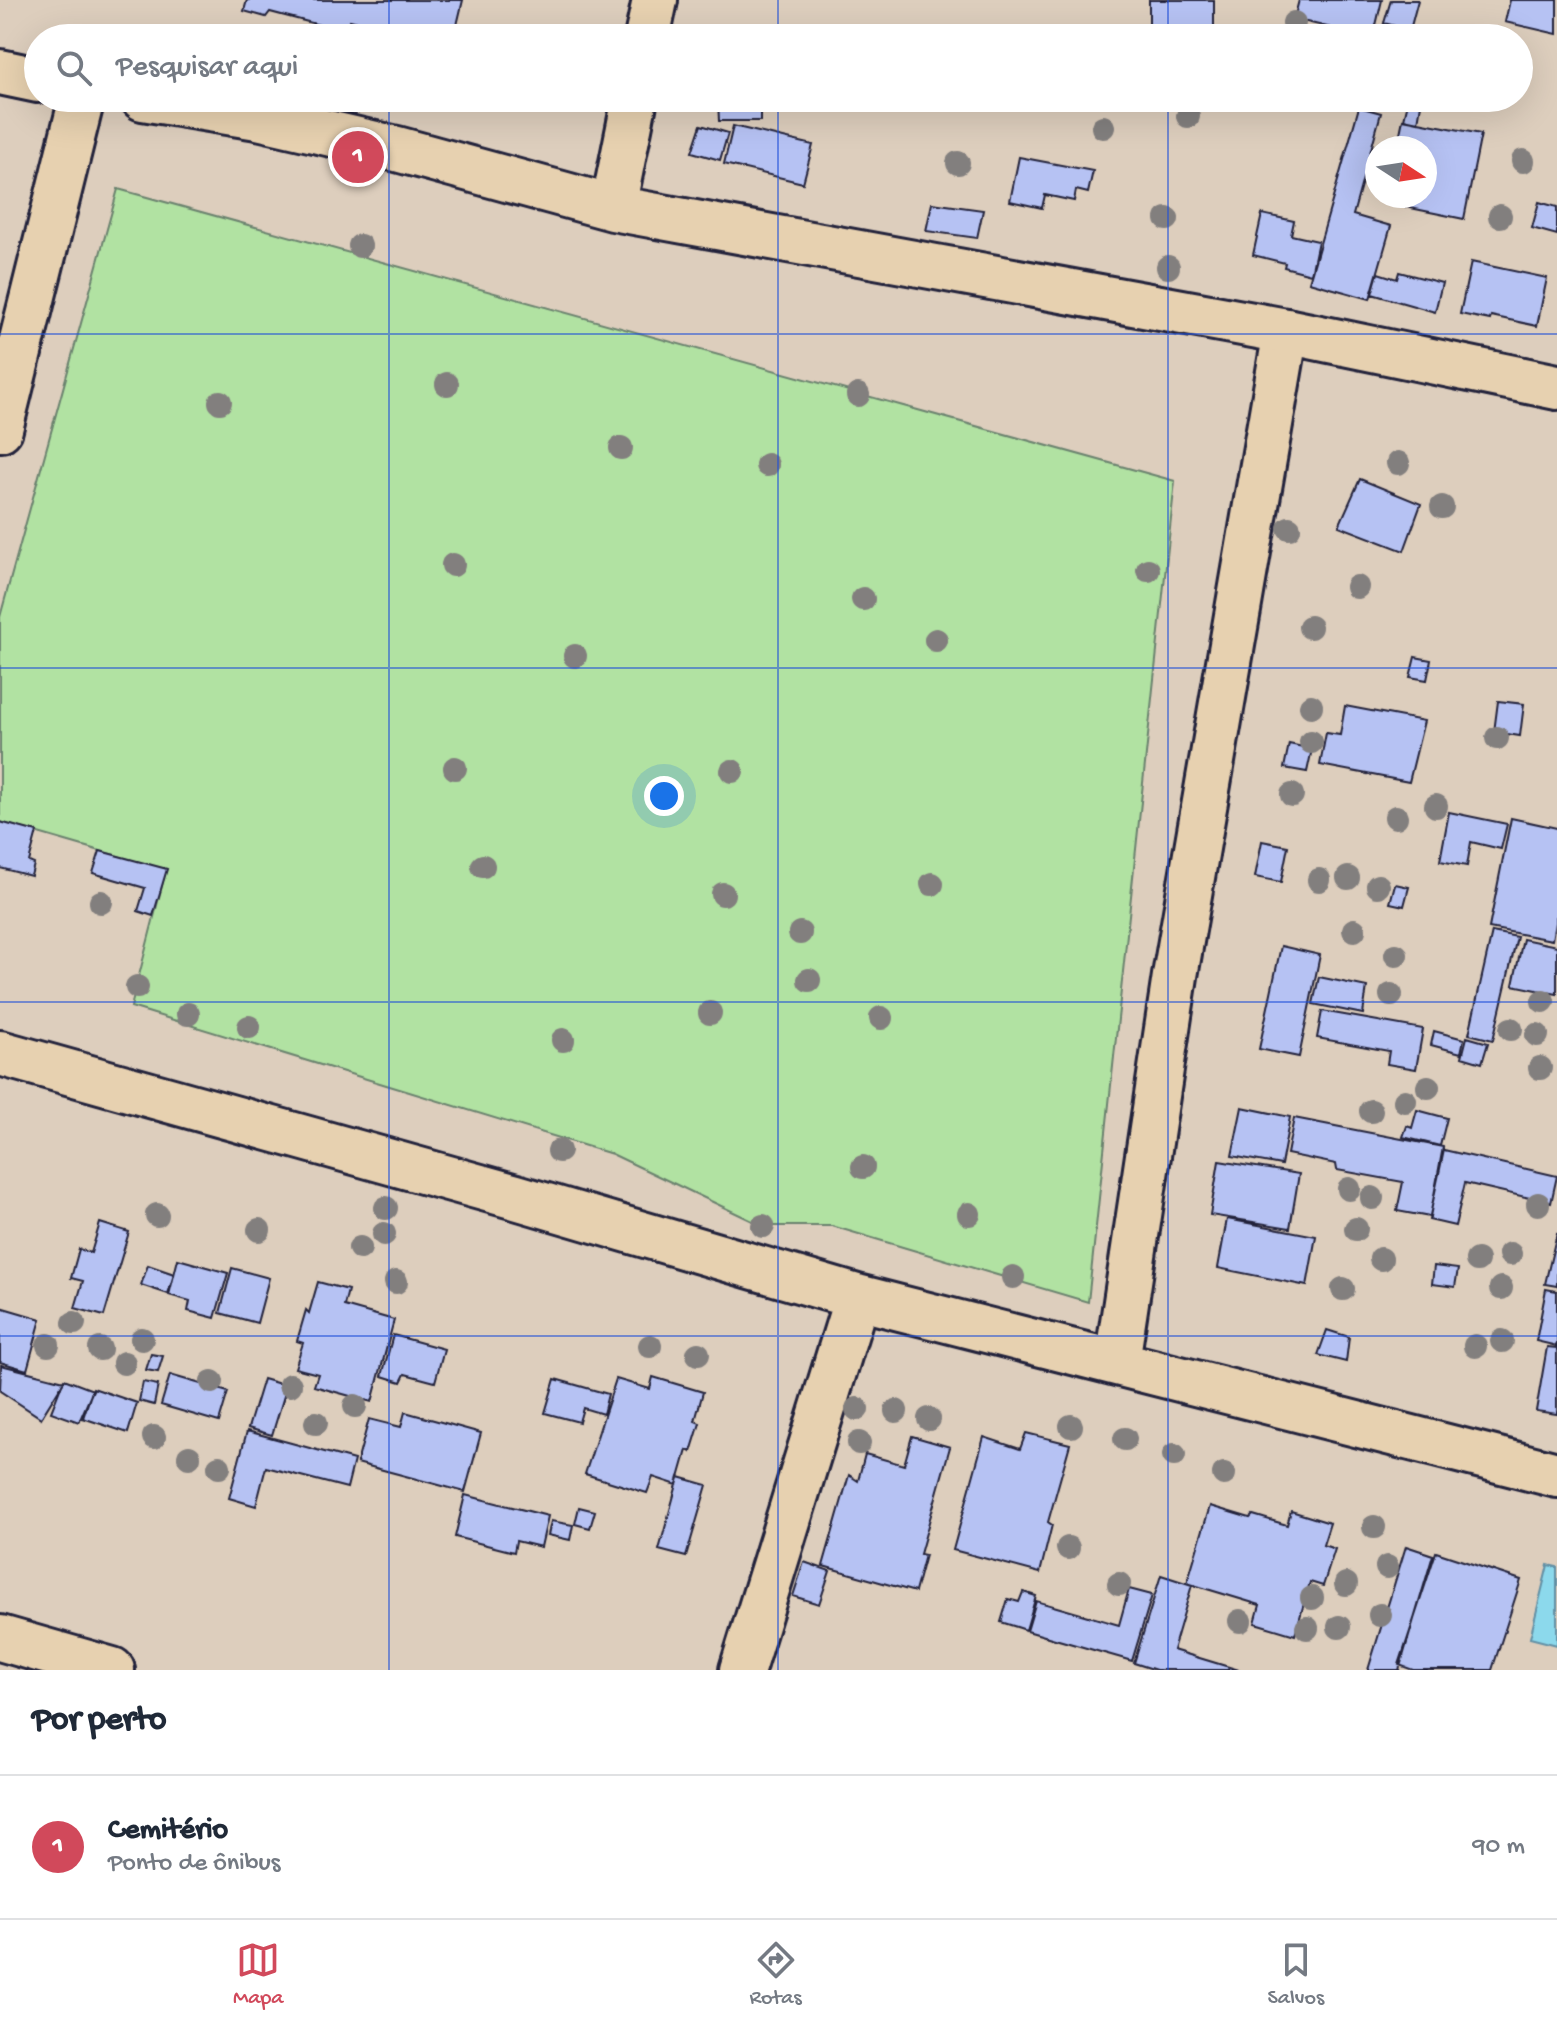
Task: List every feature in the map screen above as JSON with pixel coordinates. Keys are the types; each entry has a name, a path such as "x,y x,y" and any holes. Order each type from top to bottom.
{"street":[{"path":"650,24 655,0"},
{"path":"0,72 24,77"},
{"path":"0,429 79,112"},
{"path":"228,112 397,149 613,208 1286,331 1557,387"},
{"path":"613,208 632,112"},
{"path":"1117,1362 1175,976 1286,331"},
{"path":"0,1053 516,1197 857,1297 1557,1475"},
{"path":"742,1670 857,1297"},
{"path":"0,1638 112,1670"}],"green space":[{"path":"118,189 1175,481 1088,1302 832,1226 763,1226 612,1154 131,1007 166,870 0,822 0,617"}],"water":[{"path":"1548,1565 1557,1567 1557,1645 1530,1638"}],"building":[{"path":"247,0 463,0 457,24 366,24 350,20 349,24 316,24 270,12 266,17 244,11"},
{"path":"1149,0 1214,0 1214,24 1149,24"},
{"path":"1299,0 1382,0 1376,24 1315,24 1294,19"},
{"path":"1391,0 1418,0 1412,24 1384,23"},
{"path":"1510,0 1557,0 1557,34 1533,28 1533,24 1505,22"},
{"path":"719,112 760,112 760,121 719,121"},
{"path":"1358,112 1381,113 1375,136 1365,136 1365,171 1353,215 1391,226 1370,299 1309,282"},
{"path":"1406,112 1420,112 1418,122 1404,119"},
{"path":"1403,119 1481,134 1464,219 1410,208 1437,208 1437,136 1399,136"},
{"path":"701,125 728,133 720,160 692,152"},
{"path":"733,126 813,145 803,183 724,164"},
{"path":"1019,157 1093,171 1088,193 1076,190 1074,201 1045,195 1042,208 1010,201"},
{"path":"1539,202 1557,207 1557,235 1532,228"},
{"path":"932,203 983,210 977,238 926,231"},
{"path":"1262,214 1294,221 1291,235 1318,241 1311,274 1253,255"},
{"path":"1471,262 1547,278 1537,326 1491,316 1490,320 1460,314"},
{"path":"1399,272 1442,283 1435,312 1372,294 1378,273 1397,279"},
{"path":"1360,479 1421,504 1404,551 1339,526"},
{"path":"1415,657 1431,660 1427,680 1410,677"},
{"path":"1498,701 1524,704 1520,736 1494,732"},
{"path":"1345,706 1424,721 1409,782 1320,765 1326,733 1340,735"},
{"path":"1289,744 1312,749 1307,772 1284,768"},
{"path":"1449,812 1507,824 1501,849 1471,842 1467,866 1440,861"},
{"path":"1511,818 1557,828 1557,911 1552,940 1489,928"},
{"path":"0,822 37,832 29,862 34,864 31,876 0,868"},
{"path":"1262,841 1288,846 1281,882 1255,877"},
{"path":"100,851 167,869 153,916 138,911 145,888 93,873"},
{"path":"1395,884 1409,887 1404,906 1390,903"},
{"path":"1492,932 1517,937 1493,1040 1469,1034"},
{"path":"1523,939 1557,946 1557,994 1513,985"},
{"path":"1281,946 1320,955 1299,1057 1259,1049"},
{"path":"1319,977 1367,987 1363,1014 1313,1004"},
{"path":"1322,1011 1423,1029 1416,1069 1387,1064 1389,1051 1317,1038"},
{"path":"1434,1031 1464,1039 1461,1053 1431,1045"},
{"path":"1467,1037 1488,1043 1482,1063 1462,1057"},
{"path":"1242,1107 1290,1117 1281,1165 1232,1156"},
{"path":"1417,1110 1447,1118 1440,1146 1403,1137 1407,1126 1412,1128"},
{"path":"1294,1118 1443,1147 1430,1217 1397,1211 1403,1182 1337,1170 1336,1164 1287,1154"},
{"path":"1444,1150 1557,1176 1551,1203 1465,1183 1455,1226 1429,1220"},
{"path":"1219,1161 1299,1174 1290,1228 1210,1215"},
{"path":"1227,1219 1316,1236 1307,1286 1218,1268"},
{"path":"100,1223 129,1232 104,1316 75,1308 83,1281 71,1278 79,1249 91,1253"},
{"path":"1557,1233 1557,1286 1545,1284"},
{"path":"178,1259 228,1273 215,1318 188,1311 190,1301 169,1295"},
{"path":"148,1265 174,1274 168,1294 141,1285"},
{"path":"1434,1266 1458,1269 1455,1287 1432,1284"},
{"path":"232,1268 269,1278 257,1323 220,1313"},
{"path":"318,1282 348,1290 344,1306 394,1320 372,1402 314,1386 318,1374 295,1368 303,1343 297,1341"},
{"path":"1546,1289 1557,1291 1557,1346 1536,1341"},
{"path":"0,1307 41,1319 27,1370 0,1362"},
{"path":"1327,1330 1349,1337 1346,1362 1318,1355"},
{"path":"393,1335 444,1349 435,1382 405,1374 401,1382 382,1376"},
{"path":"1547,1347 1557,1348 1557,1414 1536,1411"},
{"path":"151,1354 163,1356 158,1372 146,1370"},
{"path":"1,1365 64,1381 41,1418 0,1391"},
{"path":"170,1375 228,1392 219,1422 161,1405"},
{"path":"653,1377 703,1392 695,1421 700,1423 691,1452 687,1450 677,1485 653,1477 647,1493 585,1474 616,1379 650,1389"},
{"path":"64,1379 93,1390 79,1422 51,1412"},
{"path":"263,1379 287,1386 272,1435 248,1428"},
{"path":"555,1379 608,1394 603,1414 583,1408 579,1422 545,1413"},
{"path":"143,1382 158,1385 154,1405 139,1401"},
{"path":"93,1388 137,1403 128,1433 83,1418"},
{"path":"405,1412 481,1433 465,1492 357,1463 369,1419 401,1427"},
{"path":"247,1431 354,1460 347,1488 266,1467 256,1506 229,1498"},
{"path":"1026,1433 1070,1444 1048,1522 1052,1525 1040,1573 953,1550 984,1437 1020,1449"},
{"path":"912,1436 950,1447 920,1554 925,1555 915,1592 823,1566 849,1475 858,1481 865,1454 904,1465"},
{"path":"679,1477 707,1485 686,1557 659,1550"},
{"path":"465,1495 548,1516 541,1547 516,1541 514,1552 455,1537"},
{"path":"1210,1506 1287,1525 1291,1511 1330,1523 1323,1545 1335,1549 1323,1586 1310,1582 1295,1635 1255,1623 1260,1605 1187,1583"},
{"path":"579,1507 595,1511 590,1528 575,1524"},
{"path":"551,1521 573,1525 570,1540 548,1535"},
{"path":"1406,1546 1433,1555 1399,1670 1368,1670"},
{"path":"1436,1552 1521,1580 1492,1670 1413,1670 1399,1665"},
{"path":"804,1562 830,1571 819,1604 793,1596"},
{"path":"1161,1575 1192,1585 1173,1650 1239,1670 1156,1670 1134,1663"},
{"path":"1129,1589 1152,1595 1132,1661 1027,1631 1036,1601 1119,1625"},
{"path":"1023,1592 1036,1596 1026,1630 1001,1622 1008,1599 1019,1602"}],"place":[{"name":"Cemitério","path":"358,157"}]}
